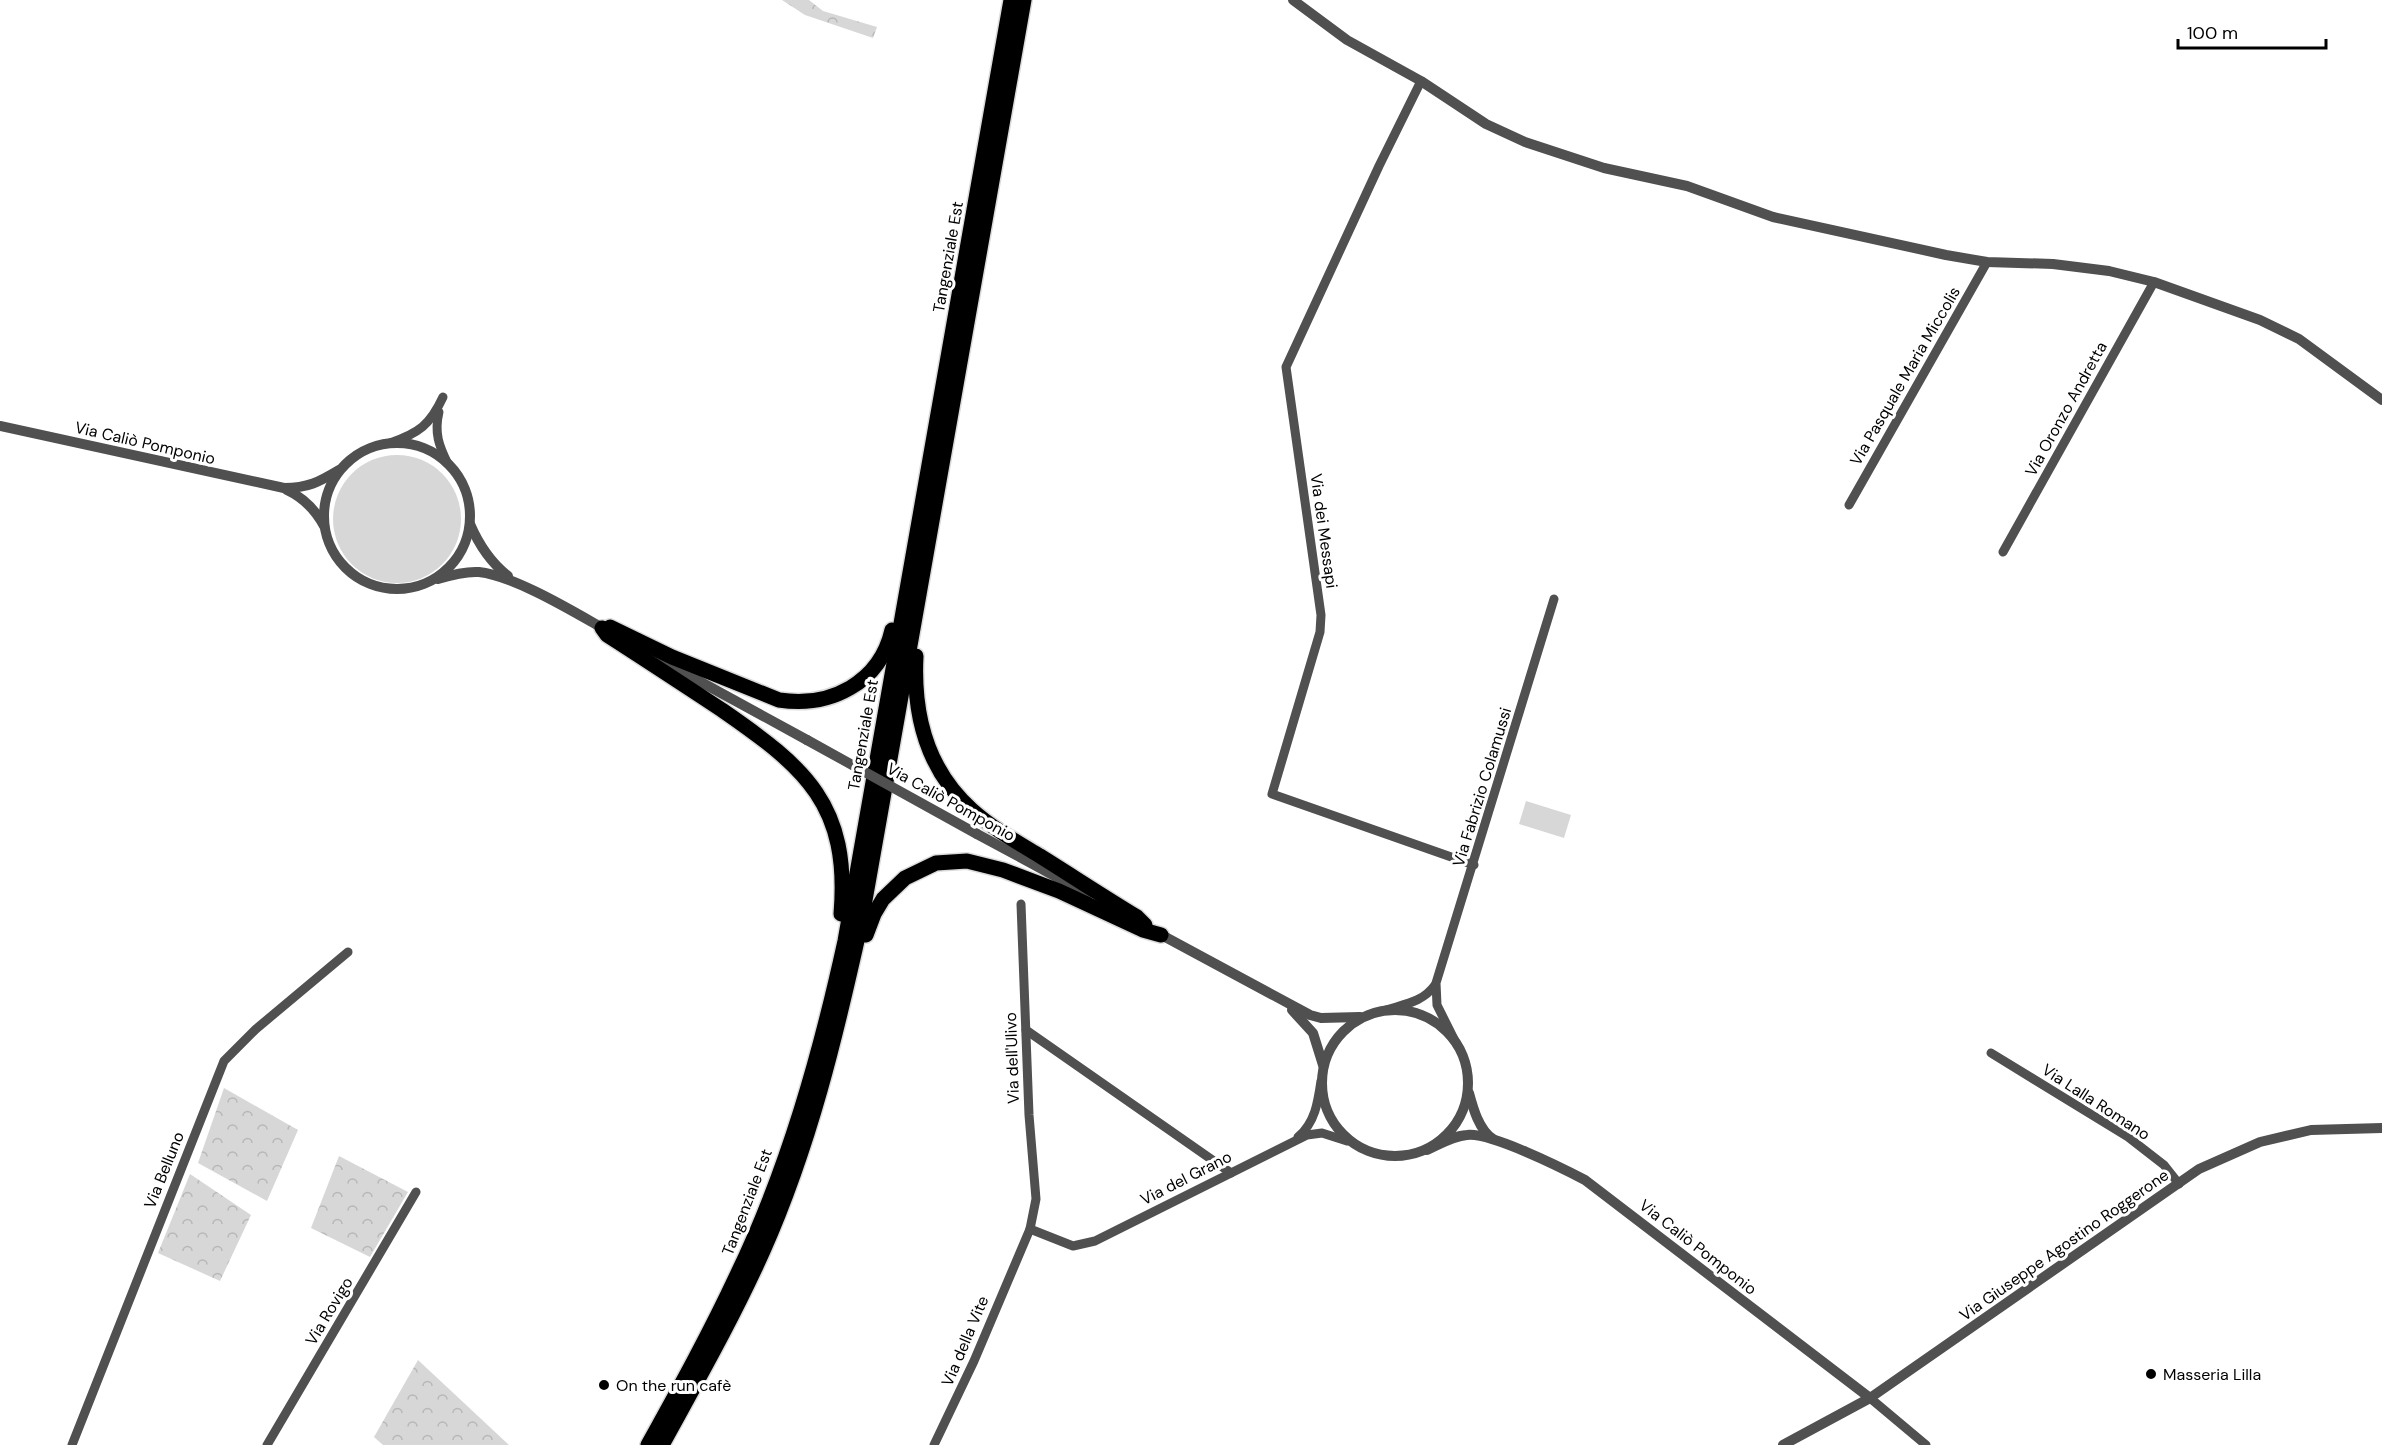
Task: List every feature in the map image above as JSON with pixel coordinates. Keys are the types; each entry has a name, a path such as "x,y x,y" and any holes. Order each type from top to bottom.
{"highway":[{"name":"Tangenziale Est","path":"648,1445 696,1359 738,1274 768,1202 803,1107 828,1019 845,941 1011,0"},
{"name":"Tangenziale Est","path":"662,1445 735,1311 763,1250 807,1134 835,1041 861,923 1024,0"},
{"path":"828,1019 826,1011 843,888 838,846 832,822 820,799 794,764 776,748 607,635 598,626 603,624 672,657 778,700 796,703 829,698 857,684 876,667 883,655 891,633 913,526 920,514"},
{"path":"929,538 931,554 916,650 915,672 918,714 931,754 942,774 972,809 1011,838 1137,917 1145,926"},
{"path":"835,1041 842,1030 874,914 894,887 905,878 936,863 967,861 986,865 1059,891 1143,930 1161,935"}],"street":[{"path":"1293,0 1347,40 1421,81 1486,124 1525,142 1604,168 1686,186 1773,217 1987,262 2053,264 2109,271 2154,282 2260,320 2299,339 2382,400"},
{"name":"Via dei Messapi","path":"1421,81 1287,360 1286,367 1321,615 1320,632 1272,794 1474,865"},
{"name":"Via Pasquale Maria Miccolis","path":"1849,505 1987,262"},
{"name":"Via Oronzo Andretta","path":"2003,552 2154,282"},
{"path":"390,443 404,438 425,425 434,417 443,397 436,433 448,464"},
{"name":"Via Caliò Pomponio","path":"0,426 284,488 311,506 325,529 331,548 342,565 357,578 376,587 396,590 416,588 435,580 477,572 515,582 1277,999 1321,1018 1363,1017 1386,1010 1408,1011 1430,1019 1454,1039 1460,1049 1468,1071 1468,1091 1465,1106 1456,1125 1443,1139 1427,1150"},
{"name":"Via Caliò Pomponio","path":"284,488 309,486 342,468 356,456 372,447 390,443 421,447 448,464 459,477 470,507 470,524 465,546 452,565 435,580"},
{"name":"Via Caliò Pomponio","path":"325,529 324,507 330,486 342,468"},
{"name":"Via Caliò Pomponio","path":"470,524 477,542 495,566 515,582"},
{"name":"Via Fabrizio Colamussi","path":"1436,983 1554,598"},
{"name":"Via dell'Ulivo","path":"1021,904 1029,1114 1036,1199 1030,1229"},
{"name":"Via Belluno","path":"72,1445 224,1061 256,1029 348,952"},
{"path":"1386,1010 1424,997 1436,983"},
{"path":"1436,983 1437,1005 1454,1039"},
{"name":"Via Caliò Pomponio","path":"1277,999 1298,1014 1313,1033 1323,1067"},
{"name":"Via Caliò Pomponio","path":"1363,1017 1346,1028 1336,1039 1323,1067 1321,1081 1328,1113 1347,1141 1367,1151 1389,1157 1408,1156 1465,1135 1484,1136 1549,1162 1585,1180 1636,1217 1870,1398"},
{"path":"1026,1030 1231,1173"},
{"name":"Via Lalla Romano","path":"1991,1053 2128,1137 2164,1165 2179,1184"},
{"path":"1291,1142 1305,1131 1314,1115 1321,1081"},
{"name":"Via Caliò Pomponio","path":"1468,1091 1474,1111 1485,1131 1496,1141"},
{"name":"Via Giuseppe Agostino Roggerone","path":"1783,1445 1870,1398 2199,1169 2260,1142 2311,1130 2382,1128"},
{"path":"1291,1142 1316,1132 1347,1141"},
{"name":"Via del Grano","path":"1030,1229 1073,1246 1095,1240 1291,1142"},
{"name":"Via Rovigo","path":"267,1445 416,1192"},
{"name":"Via della Vite","path":"934,1445 974,1361 1030,1229"},
{"path":"1870,1398 1926,1445"}],"green space":[{"path":"782,0 809,0 823,11 877,27 873,38 805,15"},
{"path":"397,455 422,460 442,474 456,494 461,519 456,544 442,564 422,578 397,583 372,578 352,564 338,544 333,519 338,494 352,474 372,460"},
{"path":"1526,801 1571,815 1564,838 1519,824"},
{"path":"224,1088 298,1130 267,1201 198,1163"},
{"path":"339,1156 408,1192 370,1257 311,1228"},
{"path":"190,1174 251,1215 220,1281 158,1253"},
{"path":"418,1360 509,1445 383,1445 374,1437"}],"place":[{"name":"Masseria Lilla","path":"2151,1374"},
{"name":"On the run cafè","path":"604,1385"}]}
